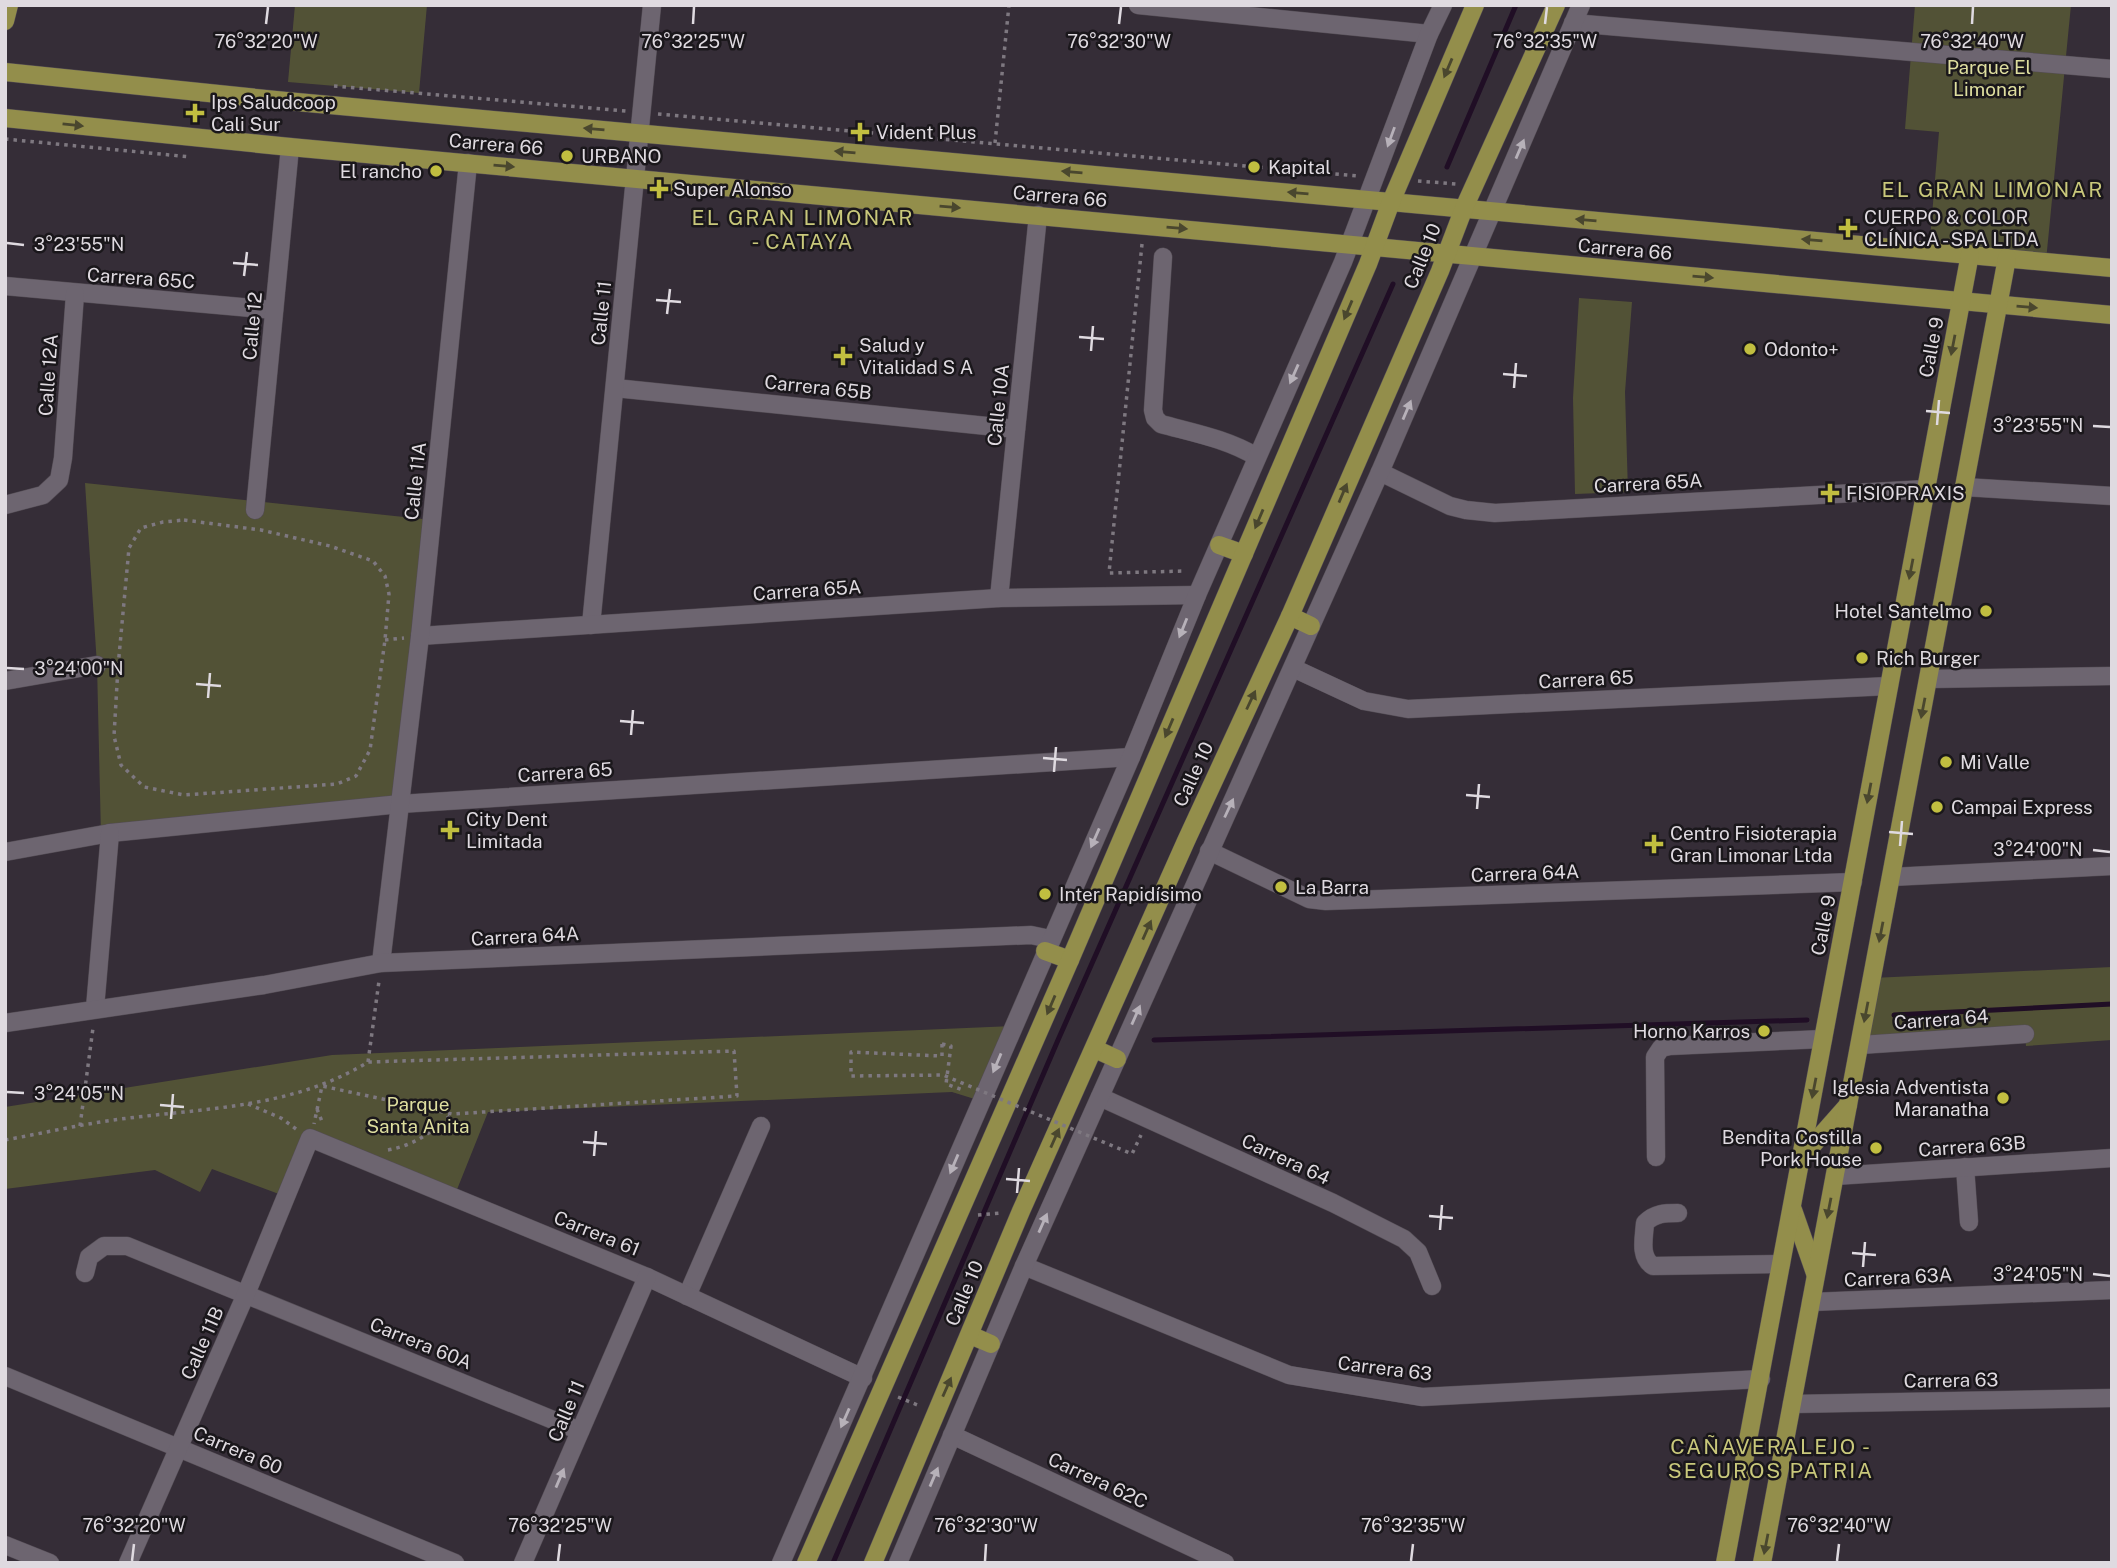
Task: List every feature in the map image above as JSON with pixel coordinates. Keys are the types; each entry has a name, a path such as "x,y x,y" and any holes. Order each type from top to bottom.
{"main road":[{"path":"5,21 9,5"},
{"name":"Calle 10","path":"806,1563 1070,960 1375,247 1400,180 1475,5"},
{"name":"Calle 10","path":"873,1563 1021,1211 1290,616 1464,208 1556,5"},
{"name":"Carrera 66","path":"5,72 2112,268"},
{"name":"Carrera 66","path":"5,118 290,147 2112,315"},
{"name":"Calle 9","path":"1726,1563 1970,254"},
{"path":"1762,1563 2007,258"},
{"path":"1219,545 1244,554"},
{"path":"1290,616 1311,626"},
{"path":"1047,945 1070,960"},
{"path":"1095,1049 1116,1059"},
{"path":"1801,1157 1848,1105"},
{"path":"1792,1207 1816,1276"},
{"path":"970,1335 991,1344"}],"street":[{"name":"Calle 11","path":"591,625 652,5"},
{"path":"1138,5 1429,34"},
{"path":"781,1563 863,1378 1047,945 1131,757 1197,595 1349,244 1429,34 1443,5"},
{"path":"898,1563 1024,1266 1380,472 1581,5"},
{"path":"1573,23 2112,69"},
{"name":"Calle 12","path":"255,510 290,147"},
{"name":"Calle 11A","path":"381,963 420,636 468,163"},
{"name":"Calle 10A","path":"999,598 1038,215"},
{"path":"1163,257 1153,410 1155,418 1161,424 1239,446 1257,457"},
{"name":"Carrera 65C","path":"5,286 274,310"},
{"name":"Calle 12A","path":"5,505 43,495 59,480 75,294"},
{"name":"Carrera 65B","path":"615,388 1016,429"},
{"name":"Carrera 65A","path":"1380,472 1450,506 1495,513 1926,489"},
{"path":"1964,487 2112,496"},
{"name":"Carrera 65A","path":"420,636 999,598 1197,595"},
{"path":"5,681 97,665"},
{"name":"Carrera 65","path":"1293,668 1364,701 1408,709 1889,686"},
{"path":"1929,679 2112,676"},
{"name":"Carrera 65","path":"5,852 110,833 400,804 1131,757"},
{"path":"95,1008 110,833"},
{"name":"Carrera 64A","path":"1209,851 1309,899 1326,901 1853,882"},
{"path":"1891,877 2112,866"},
{"name":"Carrera 64A","path":"5,1023 264,985 381,963 1031,935 1047,945"},
{"name":"Carrera 64","path":"1860,1045 2025,1034"},
{"path":"1656,1157 1655,1056 1661,1048 1823,1039"},
{"name":"Carrera 64","path":"1100,1097 1333,1203 1404,1239 1418,1252 1432,1286"},
{"path":"687,1296 761,1126"},
{"name":"Carrera 61","path":"310,1138 647,1277 863,1378"},
{"name":"Calle 11B","path":"128,1563 246,1294 310,1138"},
{"name":"Carrera 63B","path":"1835,1176 2112,1157"},
{"path":"1965,1167 1969,1222"},
{"path":"1678,1213 1662,1213 1644,1223 1643,1252 1646,1262 1653,1266 1781,1264"},
{"name":"Carrera 60A","path":"85,1273 89,1257 104,1246 127,1246 580,1431"},
{"name":"Carrera 63","path":"1024,1266 1289,1375 1423,1397 1761,1379"},
{"name":"Calle 11","path":"523,1563 647,1277"},
{"name":"Carrera 63A","path":"1811,1302 2112,1290"},
{"name":"Carrera 60","path":"5,1376 455,1563"},
{"name":"Carrera 63","path":"1792,1404 2112,1398"},
{"name":"Carrera 62C","path":"952,1435 1225,1563"},
{"path":"5,1545 50,1563"}],"path":[{"path":"995,143 1009,5"},
{"path":"327,85 1376,178"},
{"path":"1343,197 1351,176"},
{"path":"1400,180 1475,186"},
{"path":"1142,244 1109,573 1185,571"},
{"path":"184,520 261,530 330,546 373,561 385,576 389,594 386,640 370,750 356,776 337,785 184,795 145,787 121,765 114,736 118,667 129,548 141,528 184,520"},
{"path":"368,1062 381,963"},
{"path":"79,1126 95,1008"},
{"path":"963,1090 946,1084 951,1046 942,1044 942,1056 851,1052 851,1076 943,1075 1132,1154 1141,1135"},
{"path":"5,1140 118,1119 286,1097 322,1086 368,1062 734,1051 737,1096 452,1114 322,1086"},
{"path":"248,1104 281,1118 310,1138 322,1086"},
{"path":"317,1108 323,1125 330,1132"},
{"path":"384,1151 406,1147 432,1132 452,1114"},
{"path":"959,1217 1021,1211"},
{"path":"884,1390 935,1413"}],"green space":[{"path":"295,5 427,5 419,93 288,82"},
{"name":"Parque El Limonar","path":"1915,5 2071,5 2046,261 1929,251 1939,132 1905,129"},
{"path":"1579,298 1632,302 1625,392 1628,492 1575,494 1573,398"},
{"path":"85,483 432,520 400,804 101,836 97,665"},
{"path":"2112,967 2112,1040 2026,1046 2025,1035 1860,1045 1872,978"},
{"name":"Parque Santa Anita","path":"1013,1026 981,1101 952,1092 488,1112 454,1197 311,1139 287,1197 212,1169 200,1192 155,1170 5,1189 5,1107 332,1055"}],"waterway":[{"path":"1447,167 1516,5"},
{"path":"833,1563 1058,1040 1393,284"},
{"path":"1894,1015 2112,1004"},
{"path":"1154,1040 1807,1020"}],"place":[{"name":"Ips Saludcoop Cali Sur","path":"195,113"},
{"name":"Vident Plus","path":"860,132"},
{"name":"URBANO","path":"567,156"},
{"name":"Kapital","path":"1254,167"},
{"name":"El rancho","path":"436,171"},
{"name":"Super Alonso","path":"659,189"},
{"name":"CUERPO & COLOR CLÍNICA - SPA LTDA","path":"1848,228"},
{"name":"Odonto+","path":"1750,349"},
{"name":"Salud y Vitalidad S A","path":"843,356"},
{"name":"FISIOPRAXIS","path":"1830,493"},
{"name":"Hotel Santelmo","path":"1986,611"},
{"name":"Rich Burger","path":"1862,658"},
{"name":"Mi Valle","path":"1946,762"},
{"name":"Campai Express","path":"1937,807"},
{"name":"City Dent Limitada","path":"450,830"},
{"name":"Centro Fisioterapia Gran Limonar Ltda","path":"1654,844"},
{"name":"La Barra","path":"1281,887"},
{"name":"Inter Rapidísimo","path":"1045,894"},
{"name":"Horno Karros","path":"1764,1031"},
{"name":"Iglesia Adventista Maranatha","path":"2003,1098"},
{"name":"Bendita Costilla Pork House","path":"1876,1148"}],"district":[{"name":"EL GRAN LIMONAR","path":"1993,190"},
{"name":"EL GRAN LIMONAR - CATAYA","path":"803,230"},
{"name":"CAÑAVERALEJO - SEGUROS PATRIA","path":"1771,1459"}]}
